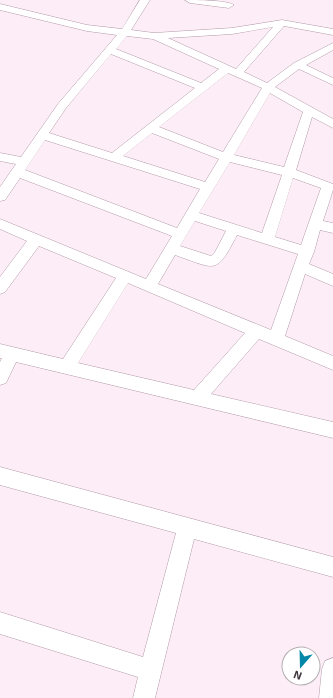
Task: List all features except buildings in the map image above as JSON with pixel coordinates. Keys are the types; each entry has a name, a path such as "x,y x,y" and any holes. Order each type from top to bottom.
{"street":[{"path":"0,197 62,106 124,33 145,0"},
{"path":"190,0 230,9 232,31"},
{"path":"0,7 87,28 154,36 232,31 282,23 333,32"},
{"path":"238,73 282,23"},
{"path":"154,36 268,87 333,124"},
{"path":"149,286 268,87 298,65 333,46"},
{"path":"110,50 202,87"},
{"path":"298,65 333,82"},
{"path":"114,157 227,68"},
{"path":"267,239 309,110"},
{"path":"151,128 226,156 288,172 328,186 302,267 276,340"},
{"path":"43,135 208,187"},
{"path":"0,157 24,161"},
{"path":"17,172 180,234"},
{"path":"192,215 306,252"},
{"path":"0,224 333,363"},
{"path":"316,224 333,228"},
{"path":"171,248 208,261 214,261 220,255 234,228"},
{"path":"0,288 36,239"},
{"path":"302,267 333,280"},
{"path":"67,367 125,276"},
{"path":"197,398 256,331"},
{"path":"0,378 6,352 333,430"},
{"path":"0,476 333,567"},
{"path":"144,698 187,527"},
{"path":"0,623 151,670"},
{"path":"330,698 333,669"}]}
